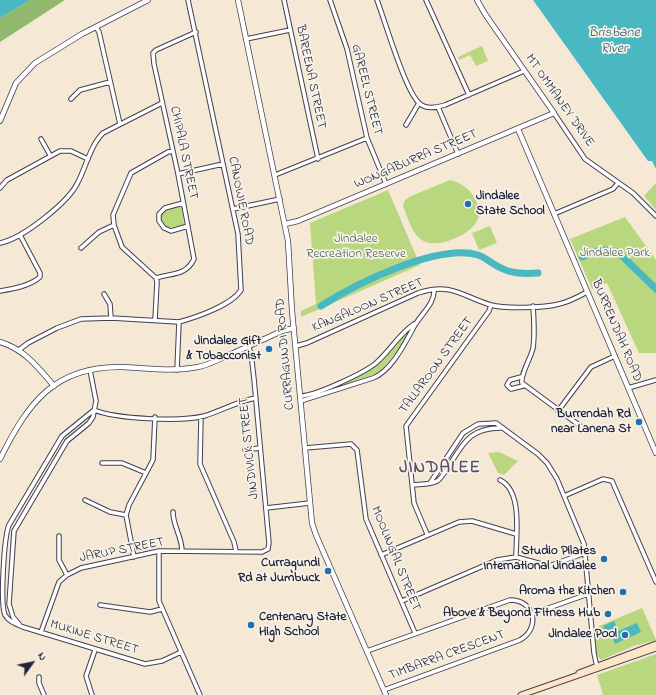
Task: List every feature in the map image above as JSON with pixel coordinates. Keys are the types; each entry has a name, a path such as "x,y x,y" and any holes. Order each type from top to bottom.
{"main road":[{"path":"521,695 656,644"},
{"path":"597,667 656,648"}],"street":[{"path":"0,121 16,83 27,70 51,53 96,27 148,0"},
{"name":"CANOWIE ROAD","path":"19,350 28,343 81,319 111,318 180,322 229,302 238,296 241,290 238,234 188,0"},
{"name":"CURRAGUNDI ROAD","path":"238,0 286,224 310,503 316,535 385,693"},
{"name":"BAREENA STREET","path":"284,0 318,159"},
{"name":"GAREEL STREET","path":"330,0 347,49 367,138 386,184"},
{"path":"377,0 410,89 419,103 428,107 438,107 524,71"},
{"path":"426,0 468,95"},
{"name":"MT OMMANEY DRIVE","path":"477,0 524,71 586,159 641,200 656,216"},
{"path":"96,27 99,32 120,124"},
{"path":"246,39 290,30"},
{"name":"CHIPALA STREET","path":"156,278 178,274 192,265 194,253 154,64 153,53 156,50 196,32"},
{"path":"71,99 80,90 110,82"},
{"path":"0,243 20,235 70,196 78,183 99,137 120,124 162,103"},
{"path":"406,125 419,103"},
{"path":"438,107 458,154"},
{"name":"WONGABURRA STREET","path":"286,224 298,222 554,113"},
{"name":"BURRENDAH ROAD","path":"518,129 656,453"},
{"path":"275,175 318,159 367,138"},
{"path":"41,139 50,155"},
{"path":"0,188 7,180 50,155 60,151 71,151 88,159"},
{"path":"155,320 156,278 122,248 114,225 113,216 131,173 168,152 173,151"},
{"path":"178,174 223,164"},
{"path":"554,214 613,189 618,183"},
{"path":"233,209 280,199"},
{"path":"183,203 165,208 159,214 159,221 164,228 171,231 188,226"},
{"path":"81,248 99,232 114,225"},
{"path":"0,291 30,283 40,277 40,273 20,235"},
{"name":"KANGALOON STREET","path":"296,346 303,345 418,293 434,290 452,289 498,307 558,305 587,292"},
{"path":"300,399 381,375 410,337 417,322 433,298 434,290"},
{"path":"104,294 110,304 111,318"},
{"name":"TALLAROON STREET","path":"427,534 414,503 406,426 489,311 491,305"},
{"path":"533,306 533,348 528,365 521,377 523,386 587,431"},
{"path":"177,370 180,322"},
{"path":"300,399 373,365 406,329 417,322"},
{"path":"0,459 26,412 38,398 63,380 90,370 122,367 177,370 210,363 287,329 294,328"},
{"path":"0,342 19,350 44,373 54,386"},
{"name":"JINDIVICK STREET","path":"248,346 252,358 256,398 266,508 268,549"},
{"path":"558,411 591,367 615,356"},
{"path":"23,627 14,619 9,605 14,531 67,441 94,417 96,399 90,370"},
{"path":"521,377 510,380 507,385 512,389 523,386"},
{"path":"628,388 656,380"},
{"path":"94,410 122,416 178,418 201,417 256,398"},
{"name":"MUKINE STREET","path":"94,410 62,436 8,527 3,607 8,619 23,627 145,664 162,661 181,652"},
{"path":"134,557 126,515 129,505 153,460 154,417"},
{"path":"201,417 200,464 234,542 236,551"},
{"path":"430,483 463,433 472,427 487,422 496,423 530,447 547,463 557,478 584,544 588,594 597,667"},
{"path":"412,485 430,483 439,480 463,444 473,434 488,428 503,428"},
{"name":"MOOLINGAL STREET","path":"305,448 351,444 355,446 358,453 364,513 415,633"},
{"path":"245,450 260,448"},
{"path":"102,463 122,463 146,474"},
{"path":"564,496 603,479 612,481 656,582"},
{"path":"500,480 506,483 513,492 517,517 516,557"},
{"path":"85,500 110,512 126,515"},
{"path":"266,508 310,503"},
{"path":"172,512 180,536 182,551"},
{"path":"381,555 427,534 448,526 472,520 516,534"},
{"path":"59,536 59,560 67,576"},
{"name":"JARUP STREET","path":"41,632 56,589 67,576 81,568 159,552 262,552 268,549"},
{"path":"159,552 158,595 162,609 200,695"},
{"path":"402,601 491,562 516,557 549,566 585,553"},
{"path":"367,651 510,600 524,603 532,614 588,594"},
{"path":"100,605 150,612 162,609"},
{"name":"TIMBARRA CRESCENT","path":"385,693 520,640 531,631 533,623 532,614"},
{"path":"92,695 86,676 95,650"},
{"path":"39,677 39,683 44,695"}],"green space":[{"path":"30,0 65,0 0,42 0,18"},
{"path":"482,46 488,61 476,66 470,55 459,60 458,57"},
{"path":"450,180 461,184 474,196 479,207 480,213 478,218 470,229 457,238 436,243 423,241 413,231 409,223 403,206 405,200 411,196"},
{"name":"Jindalee Park","path":"656,183 656,210 644,196"},
{"name":"Jindalee Recreation Reserve","path":"388,190 420,265 301,317 301,311 316,304 310,223"},
{"path":"179,206 182,208 184,225 166,228 160,222 160,215 166,210"},
{"name":"Jindalee Park","path":"625,217 656,260 656,353 639,353 607,283 592,289 570,239"},
{"path":"490,226 497,243 479,250 472,233"},
{"path":"407,331 409,332 408,336 381,372 324,392 376,366"},
{"path":"499,452 518,461 504,475 498,473 488,453"},
{"name":"Jindalee Pool","path":"642,608 656,640 634,646 601,660 596,650 595,630 599,626"},
{"path":"656,654 656,695 601,695 603,694 597,675"}],"water":[{"path":"0,0 30,0 0,18"},
{"name":"Brisbane River","path":"533,0 656,0 656,169 652,161 648,161"},
{"path":"614,621 617,628 606,633 603,626"},
{"path":"637,623 641,632 615,644 611,634"}],"waterway":[{"path":"582,257 600,250 610,250 619,253 656,289"},
{"path":"321,306 375,277 420,260 441,255 461,253 478,255 496,266 509,271 538,273"}],"place":[{"name":"Jindalee State School","path":"468,204"},
{"name":"Jindalee Gift & Tobacconist","path":"269,349"},
{"name":"Burrendah Rd near Lanena St","path":"639,422"},
{"name":"Studio Pilates International Jindalee","path":"604,559"},
{"name":"Curragundi Rd at Jumbuck","path":"328,571"},
{"name":"Aroma the Kitchen","path":"623,592"},
{"name":"Above & Beyond Fitness Hub","path":"608,614"},
{"name":"Centenary State High School","path":"251,625"},
{"name":"Jindalee Pool","path":"625,635"}],"district":[{"name":"JINDALEE","path":"440,469"}]}
